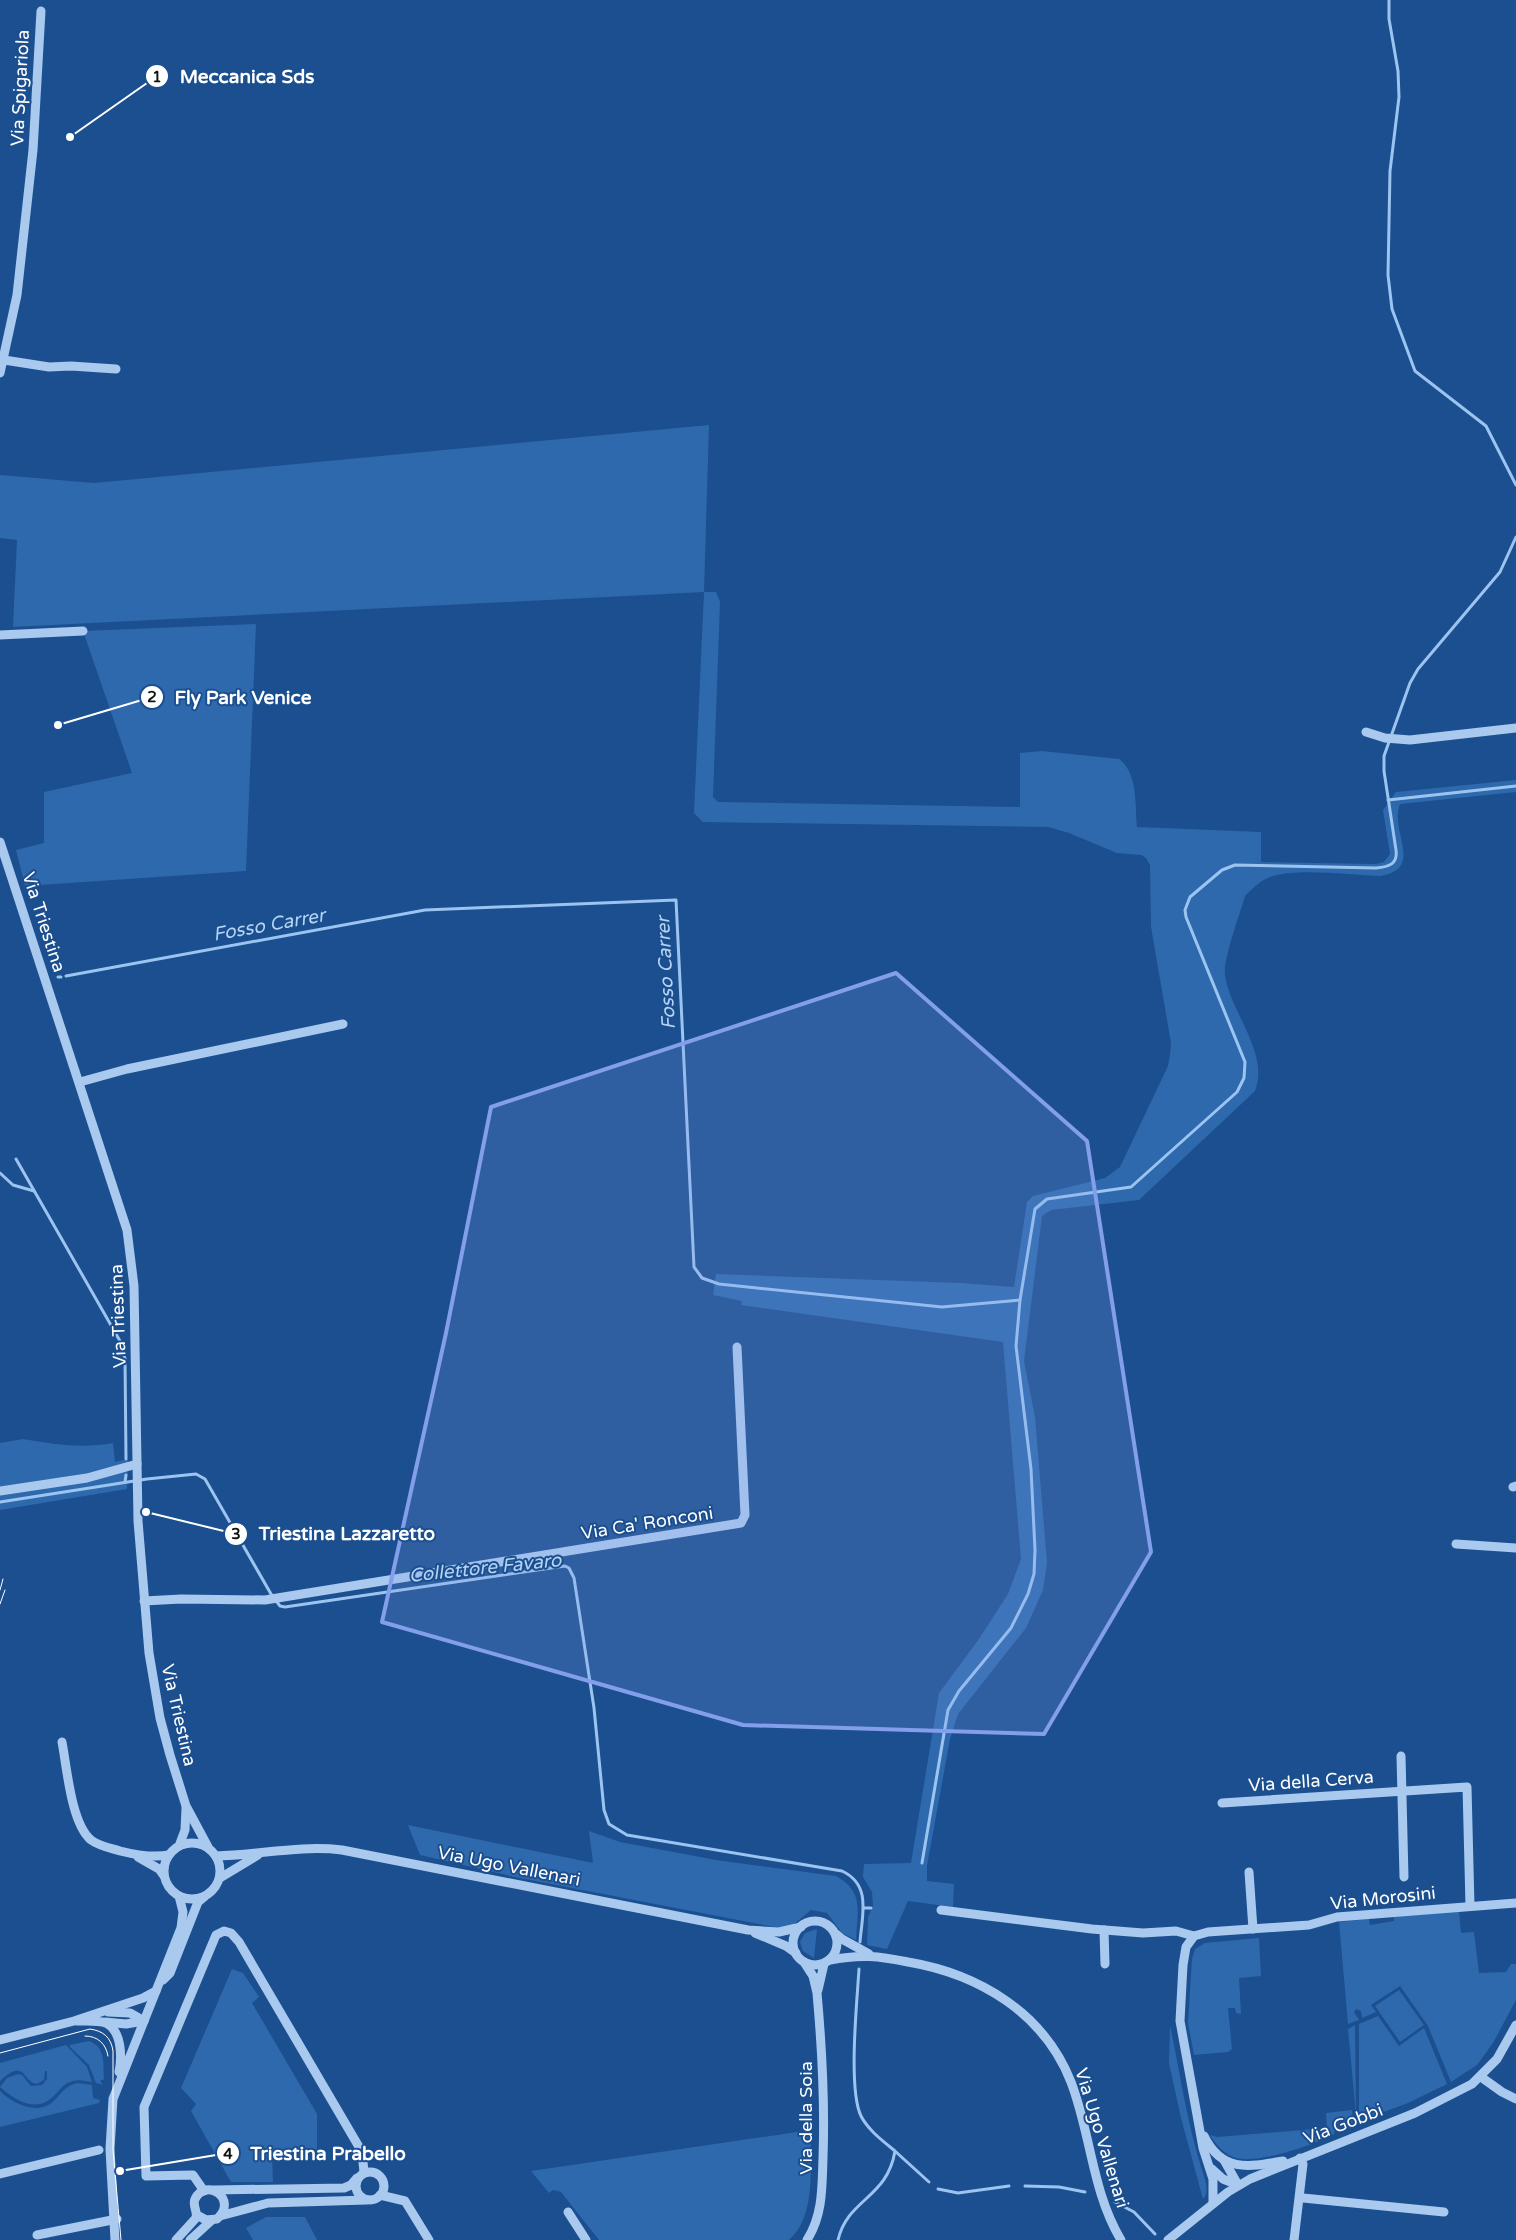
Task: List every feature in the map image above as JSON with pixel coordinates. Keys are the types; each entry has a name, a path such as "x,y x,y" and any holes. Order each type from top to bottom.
{"street":[{"name":"Via Spigariola","path":"0,373 17,295 32,160 41,11"},
{"path":"4,360 49,367 71,366 116,369"},
{"path":"0,635 83,631"},
{"path":"1366,732 1389,739 1427,738 1516,728"},
{"name":"Via Triestina","path":"0,842 122,1212 130,1247 134,1286 137,1492 149,1653 160,1718 186,1806 208,1847"},
{"path":"80,1082 127,1069 343,1024"},
{"name":"Via Ca' Ronconi","path":"144,1602 181,1599 265,1600 741,1523 745,1515 737,1348"},
{"path":"0,1491 86,1478 137,1466"},
{"path":"1456,1544 1516,1548"},
{"path":"62,1742 77,1817 83,1831 94,1842 103,1846 152,1857 169,1855"},
{"path":"1401,1756 1404,1877"},
{"name":"Via della Cerva","path":"1222,1803 1467,1787 1470,1906"},
{"name":"Via Triestina","path":"179,1846 185,1830 186,1806"},
{"path":"0,2040 74,2021 93,2013 143,1998 158,1987 170,1973 198,1902 211,1892 220,1878 220,1870 216,1856 208,1847 194,1843 179,1846 169,1855 164,1865 164,1876"},
{"name":"Via Ugo Vallenari","path":"216,1856 305,1848 342,1850 748,1930 779,1932 816,1921 823,1923 842,1940 870,1954 928,1966 981,1985 1007,2000 1040,2030 1057,2054 1071,2081 1106,2210 1122,2240"},
{"name":"Via Ugo Vallenari","path":"220,1878 263,1853"},
{"path":"115,2090 158,1987 183,1919 183,1910 178,1896 167,1884 159,1869 133,1854"},
{"path":"1249,1872 1253,1929"},
{"path":"178,1896 187,1899 204,1897"},
{"name":"Via Morosini","path":"941,1910 1104,1930 1143,1933 1176,1931 1192,1938 1208,1932 1309,1925 1337,1918 1516,1903"},
{"path":"796,1953 794,1940 801,1926"},
{"name":"Via Ugo Vallenari","path":"748,1930 786,1946 804,1962 817,1965 870,1954"},
{"path":"1104,1930 1105,1964"},
{"path":"204,2191 193,2175 146,2176 144,2107 216,1935 224,1931 231,1933 239,1942 362,2152 361,2175 356,2189 358,2194 367,2200"},
{"path":"827,1962 837,1948 834,1933"},
{"path":"1192,1938 1184,1956 1180,2021 1199,2124 1215,2189 1214,2203"},
{"name":"Via della Soia","path":"804,1962 813,1976 817,1993 825,2106 820,2208 816,2225 807,2240"},
{"name":"Via della Soia","path":"817,1993 827,1962"},
{"path":"93,2013 130,2013 144,2021"},
{"path":"74,2021 126,2024 144,2021"},
{"path":"101,2022 110,2028 120,2046 121,2062 110,2122 115,2220 114,2240"},
{"name":"Via Gobbi","path":"1168,2240 1238,2185 1301,2161 1415,2113 1481,2077 1497,2060 1516,2025"},
{"path":"1481,2077 1502,2092 1516,2099"},
{"path":"1199,2124 1208,2144 1224,2160 1238,2185"},
{"path":"0,2174 99,2150"},
{"path":"1224,2160 1233,2164 1250,2166 1301,2161"},
{"path":"1299,2240 1306,2179 1301,2161"},
{"path":"1294,2240 1301,2161"},
{"path":"1210,2167 1217,2175 1238,2185"},
{"path":"176,2240 192,2225 197,2214 194,2203 199,2193 204,2191 344,2188 351,2185 361,2175 374,2172 381,2177 384,2186 380,2195"},
{"path":"190,2240 224,2211 224,2200 214,2190"},
{"path":"197,2214 206,2220 268,2203 367,2200 380,2195 404,2201 429,2240"},
{"path":"1303,2198 1444,2212"},
{"path":"568,2212 586,2240"},
{"path":"37,2235 115,2220"},
{"path":"115,2220 121,2240"}],"highlighted area":[{"path":"896,973 1087,1141 1151,1552 1044,1734 743,1725 382,1622 446,1333 491,1107"}],"shaded area":[{"path":"709,425 704,592 13,627 17,540 0,538 0,475 94,483"},
{"path":"704,592 716,592 720,602 713,797 718,802 1020,807 1020,753 1042,751 1119,759 1130,772 1133,781 1137,827 1261,832 1261,862 1376,864 1384,862 1390,854 1383,810 1396,792 1516,780 1516,792 1400,804 1398,815 1403,857 1401,865 1394,872 1381,876 1297,872 1265,879 1251,890 1245,896 1232,936 1225,975 1228,989 1248,1033 1257,1062 1258,1077 1255,1091 1139,1200 1051,1210 1042,1216 1024,1361 1035,1417 1047,1563 1043,1590 1026,1628 958,1714 950,1739 927,1866 927,1881 954,1884 953,1907 908,1901 887,1949 867,1945 868,1917 873,1906 872,1892 863,1877 864,1864 911,1863 939,1693 979,1639 1008,1594 1021,1559 1003,1342 741,1305 742,1301 713,1295 716,1274 960,1283 1014,1287 1027,1202 1033,1196 1105,1178 1120,1167 1168,1066 1171,1043 1151,927 1150,865 1146,858 1141,855 1117,853 1069,833 1048,827 703,822 694,813"},
{"path":"256,624 246,871 25,886 16,850 44,843 44,792 132,773 83,631"},
{"path":"23,1439 79,1446 113,1443 115,1462 128,1459 127,1489 0,1510 0,1443"},
{"path":"408,1825 593,1863 589,1831 620,1842 716,1860 836,1876 852,1889 855,1896 858,1912 856,1940 842,1933 827,1913 811,1910 793,1925 779,1928 515,1877 420,1855"},
{"path":"1459,1911 1461,1933 1474,1932 1479,1973 1506,1972 1511,1964 1516,1964 1516,2000 1493,2043 1477,2065 1451,2082 1428,2026 1400,1986 1371,2005 1376,2012 1362,2018 1361,2011 1356,2009 1354,2012 1359,2020 1348,2024 1339,1922 1369,1919 1370,1925 1394,1921 1394,1917"},
{"path":"817,1929 814,1958 803,1951 800,1942 805,1933"},
{"path":"1259,1938 1261,1976 1239,1978 1241,2014 1236,2013 1235,2008 1228,2008 1232,2049 1228,2052 1194,2055 1188,2023 1192,1959 1195,1949 1205,1943"},
{"path":"232,1969 243,1973 259,1997 252,2003 317,2114 317,2152 272,2154 273,2182 231,2182 191,2111 196,2104 181,2088"},
{"path":"1399,1990 1424,2025 1400,2042 1375,2006"},
{"path":"1378,2016 1399,2046 1424,2028 1447,2084 1408,2103 1365,2119 1359,2115 1359,2024"},
{"path":"1170,2025 1188,2116 1206,2185 1206,2193 1203,2199 1181,2118 1169,2063"},
{"path":"1355,2025 1356,2115 1348,2029"},
{"path":"89,2041 98,2047 101,2052 104,2079 100,2081 103,2085 96,2083 89,2065 70,2047 70,2045"},
{"path":"66,2045 87,2067 92,2082 78,2080 69,2082 49,2100 36,2105 17,2099 0,2087 7,2078 18,2074 22,2075 31,2086 42,2085 47,2079 47,2071 45,2071 44,2080 37,2084 19,2071 8,2074 0,2081 0,2063"},
{"path":"78,2083 92,2085 93,2098 100,2100 99,2103 0,2127 0,2091 11,2100 23,2106 37,2108 50,2104 66,2088"},
{"path":"1352,2110 1353,2122 1334,2132 1334,2134 1300,2148 1272,2156 1246,2159 1236,2158 1221,2149 1210,2135 1217,2137 1327,2128 1326,2113"},
{"path":"797,2132 811,2135 810,2191 804,2219 798,2230 789,2240 599,2240 561,2192 553,2190 549,2193 531,2171"},
{"path":"266,2217 305,2217 317,2240 253,2240 246,2228"}],"waterway":[{"path":"1389,0 1389,19 1398,71 1399,97 1390,171 1388,275 1392,309 1415,371 1486,426 1516,485"},
{"path":"922,1863 948,1710 959,1691 1011,1628 1028,1594 1034,1574 1035,1550 1031,1469 1016,1346 1020,1300 1035,1209 1047,1199 1131,1187 1237,1092 1244,1078 1245,1062 1186,917 1185,910 1190,897 1222,870 1235,865 1376,868 1389,866 1394,862 1396,850 1384,771 1384,756 1410,683 1418,669 1500,572 1516,537"},
{"path":"1388,800 1516,786"},
{"name":"Fosso Carrer","path":"66,976 425,910 676,900 694,1267 702,1278 719,1284 942,1307 1020,1300"},
{"path":"16,1159 120,1341 125,1359 126,1459"},
{"path":"0,1173 13,1185 34,1191"},
{"name":"Collettore Favaro","path":"0,1502 147,1479 196,1474 205,1479 271,1594 280,1606 285,1607 565,1566 569,1568 574,1578 594,1708 604,1810 609,1824 627,1835 842,1871 858,1884 861,1892 863,1911 860,1942"},
{"name":"Collettore Favaro","path":"125,1482 126,1475"},
{"name":"Collettore Favaro","path":"864,1908 871,1908"},
{"path":"838,2240 843,2226 850,2215 884,2179 891,2167 895,2151 868,2126 861,2116 857,2103 854,2045 859,1969"},
{"path":"896,2152 929,2182"},
{"path":"938,2189 958,2193 1009,2186"},
{"path":"1025,2186 1059,2187 1085,2192"},
{"path":"1115,2202 1134,2212 1155,2234"}],"tram line":[{"path":"0,1590 3,1579"},
{"path":"0,1604 5,1590"},
{"path":"0,2053 90,2029 99,2031 108,2038 113,2051 113,2150 121,2240"},
{"path":"85,2036 94,2037 101,2041 108,2056"}],"place":[{"name":"Meccanica Sds","path":"70,137"},
{"name":"Fly Park Venice","path":"58,725"},
{"name":"Triestina Lazzaretto","path":"146,1512"},
{"name":"Triestina Prabello","path":"120,2171"}]}
